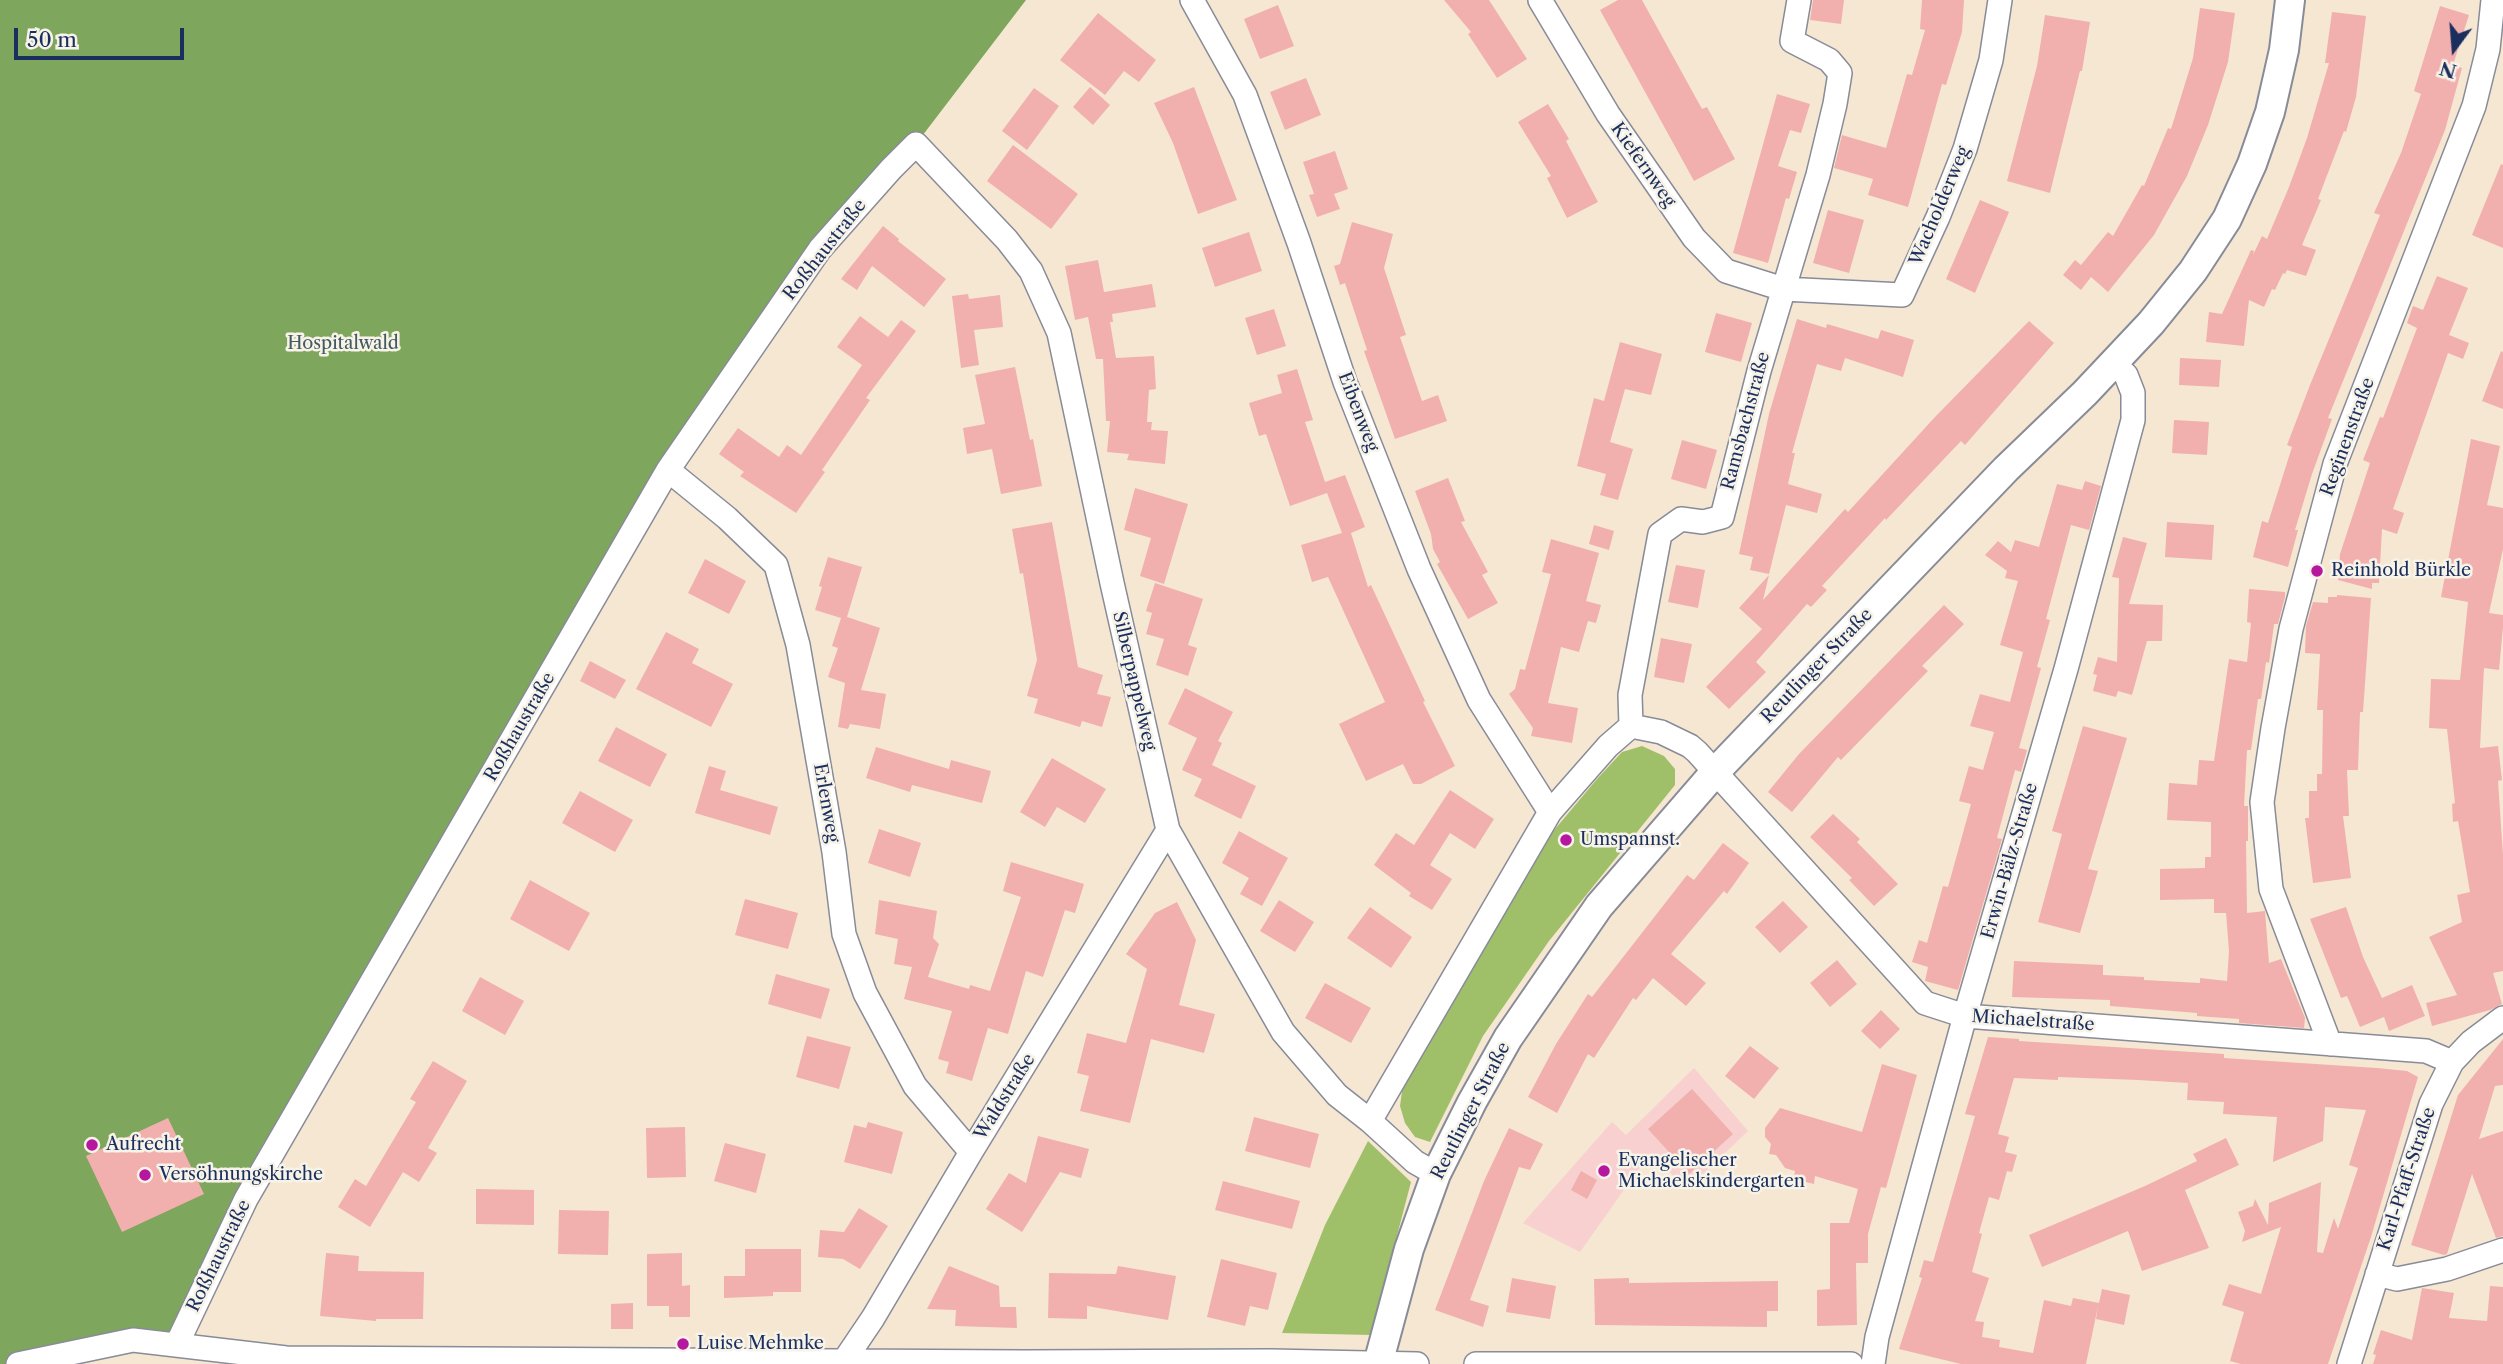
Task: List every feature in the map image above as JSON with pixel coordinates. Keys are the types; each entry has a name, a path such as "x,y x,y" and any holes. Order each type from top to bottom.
{"street":[{"name":"Eibenweg","path":"1192,0 1245,95 1299,243 1345,382 1419,569 1479,700 1550,812"},
{"name":"Kiefernweg","path":"1540,0 1608,114 1694,238 1726,271 1783,289"},
{"name":"Ramsbachstraße","path":"1630,726 1630,695 1660,534 1681,519 1703,522 1721,517 1759,371 1818,175 1840,73 1829,60 1792,41 1799,0"},
{"name":"Wacholderweg","path":"1783,289 1902,295 1938,217 1965,149 1991,60 2000,0"},
{"name":"Reutlinger Straße","path":"1378,1364 1409,1249 1436,1174 1508,1038 1572,942 1716,771 1988,488 2113,363 2151,323 2193,271 2227,219 2252,164 2270,112 2284,50 2290,0"},
{"name":"Reginenstraße","path":"2330,1044 2271,889 2262,802 2271,740 2291,629 2335,464 2474,106 2488,50 2493,0"},
{"name":"Roßhaustraße","path":"180,1354 246,1199 668,470 821,249 916,144"},
{"name":"Silberpappelweg","path":"916,144 1007,240 1031,271 1059,332 1168,830 1283,1032 1337,1096 1370,1121 1415,1162 1436,1174"},
{"name":"Erwin-Bälz-Straße","path":"1873,1364 1965,1016 2066,669 2133,420 2133,393 2126,375 2113,363"},
{"name":"Erlenweg","path":"668,470 727,518 776,565 798,645 834,852 844,934 865,993 915,1086 971,1152"},
{"path":"1370,1121 1550,812 1608,746 1630,726 1661,732 1690,746 1716,771"},
{"name":"Michaelstraße","path":"1716,771 1925,1003 1965,1016 2426,1051 2452,1062"},
{"name":"Waldstraße","path":"843,1362 873,1318 1168,830"},
{"name":"Karl-Pfaff-Straße","path":"2349,1364 2431,1104 2452,1062 2471,1042 2503,1018"},
{"path":"2377,1274 2397,1279 2434,1272 2503,1250"},
{"path":"18,1364 133,1340 180,1354 286,1358 843,1362 1271,1361 1417,1364"},
{"path":"1476,1364 1851,1364"}],"shaded area":[{"name":"Evangelischer Michaelskindergarten","path":"1694,1068 1748,1131 1687,1189 1650,1153 1580,1252 1523,1223 1612,1122 1626,1135"}],"green space":[{"name":"Hospitalwald","path":"0,0 1026,0 916,144 891,169 668,470 177,1344 18,1364 0,1364"},
{"path":"1642,746 1664,756 1675,769 1675,785 1549,941 1483,1036 1430,1142 1415,1137 1405,1123 1400,1106 1403,1084 1505,903 1550,835 1597,779 1622,752"},
{"path":"1368,1141 1411,1182 1371,1335 1282,1333 1325,1225"}],"building":[{"path":"1444,0 1489,0 1527,59 1497,78 1468,34 1471,32"},
{"path":"1618,0 1642,0 1702,109 1707,107 1735,159 1694,181 1600,10"},
{"path":"1813,0 1844,0 1841,24 1810,20"},
{"path":"1922,0 1964,0 1962,32 1946,85 1942,84 1908,207 1868,195 1873,179 1834,168 1842,135 1886,148 1907,74 1912,75 1925,30 1920,29"},
{"path":"1278,5 1294,46 1260,59 1244,19"},
{"path":"2440,6 2469,15 2453,65 2462,68 2445,130 2328,418 2332,419 2295,530 2298,530 2288,567 2253,557 2262,521 2268,523 2292,447 2287,445 2380,215 2374,213 2401,153 2421,94 2414,91"},
{"path":"2200,8 2235,13 2228,62 2208,125 2187,176 2154,235 2108,292 2091,277 2081,290 2063,275 2075,260 2081,265 2108,232 2113,236 2142,185 2144,186 2168,128 2171,129 2193,58"},
{"path":"2332,12 2366,16 2356,97 2346,132 2344,131 2318,199 2321,200 2302,245 2316,250 2306,276 2287,270 2275,290 2272,289 2264,307 2249,300 2244,346 2206,342 2209,312 2222,314 2251,250 2254,251 2253,255 2262,236 2267,239 2289,187 2329,63 2325,63"},
{"path":"1098,13 1156,60 1139,82 1124,71 1105,95 1060,60"},
{"path":"2045,15 2090,22 2082,71 2050,193 2007,181 2037,66"},
{"path":"1306,78 1321,115 1285,130 1270,92"},
{"path":"1090,87 1110,105 1093,125 1073,107"},
{"path":"1194,87 1237,200 1198,214 1173,143 1154,103"},
{"path":"1034,88 1059,106 1027,150 1002,131"},
{"path":"1777,94 1810,104 1801,133 1790,130 1778,166 1797,172 1789,199 1786,198 1768,263 1733,253"},
{"path":"1548,104 1569,139 1566,141 1598,202 1567,218 1547,178 1551,176 1518,122"},
{"path":"1013,145 1078,194 1051,229 987,181"},
{"path":"1335,151 1348,189 1334,194 1340,209 1317,217 1309,195 1314,194 1303,162"},
{"path":"2501,164 2503,165 2503,248 2472,235"},
{"path":"1980,200 2009,212 1975,293 1946,279"},
{"path":"1828,210 1864,220 1849,273 1813,263"},
{"path":"1352,222 1393,234 1384,268 1406,335 1400,337 1422,401 1438,395 1447,421 1395,439 1364,351 1367,350 1345,283 1340,285 1334,266 1340,264"},
{"path":"883,226 946,279 924,307 872,266 857,290 841,279"},
{"path":"1249,232 1262,271 1215,287 1202,248"},
{"path":"1098,260 1104,292 1152,284 1156,307 1112,314 1113,322 1110,322 1116,358 1154,356 1156,389 1149,390 1147,422 1152,422 1151,430 1168,431 1165,464 1127,460 1129,454 1107,452 1110,421 1106,421 1103,359 1096,359 1088,317 1075,320 1065,266"},
{"path":"2437,276 2468,288 2449,335 2469,343 2463,359 2448,353 2393,509 2404,513 2397,534 2382,529 2379,583 2372,583 2372,589 2338,580 2340,554 2370,463 2363,460 2380,417 2383,418 2417,328 2407,323 2413,306 2423,310"},
{"path":"968,294 969,299 1000,295 1003,327 974,330 979,365 961,368 952,296"},
{"path":"1274,309 1286,346 1257,355 1245,318"},
{"path":"1716,313 1752,323 1741,362 1705,352"},
{"path":"860,316 888,337 901,320 916,331 866,398 870,400 796,513 740,476 744,472 719,454 738,428 779,457 787,445 801,455 862,365 837,347"},
{"path":"1797,319 1826,328 1827,324 1878,339 1881,330 1914,340 1903,377 1845,358 1841,371 1817,364 1792,453 1795,453 1788,484 1822,494 1817,513 1786,505 1769,574 1750,570 1753,557 1739,554 1769,414"},
{"path":"2029,321 2054,343 1965,445 1961,441 1822,586 1827,590 1811,607 1807,604 1756,662 1766,672 1729,709 1706,687 1762,629 1739,608 1769,575 1763,600 1845,509 1848,512 1935,417"},
{"path":"1620,342 1662,354 1651,395 1625,389 1610,442 1633,449 1618,500 1600,495 1606,474 1577,466 1594,398 1604,401"},
{"path":"2501,351 2503,352 2503,409 2482,401"},
{"path":"2180,358 2221,360 2219,387 2179,385"},
{"path":"1015,367 1042,486 1001,494 992,449 967,454 963,428 985,424 975,375"},
{"path":"1297,369 1313,420 1305,422 1325,482 1345,475 1365,527 1351,533 1368,587 1371,585 1455,766 1421,784 1413,784 1403,764 1366,781 1339,724 1385,702 1328,577 1312,582 1301,545 1342,533 1327,493 1290,506 1266,434 1259,436 1249,403 1282,393 1277,375"},
{"path":"2174,420 2209,422 2207,455 2172,453"},
{"path":"2471,439 2500,446 2487,505 2503,508 2503,549 2489,613 2503,615 2503,627 2499,670 2484,668 2480,748 2498,746 2502,780 2498,781 2503,855 2503,971 2493,973 2502,1004 2490,1010 2432,1026 2426,1003 2457,995 2429,937 2462,922 2457,895 2470,892 2458,821 2453,822 2452,804 2455,803 2447,729 2429,728 2431,679 2460,680 2468,602 2441,597"},
{"path":"1682,440 1717,450 1706,489 1671,479"},
{"path":"1448,478 1465,521 1461,522 1488,572 1482,575 1498,603 1468,619 1437,564 1440,562 1433,549 1431,534 1415,491"},
{"path":"2085,481 2101,486 2089,530 2071,525 2046,619 2050,620 2037,667 2041,668 2019,748 2027,750 2021,772 2015,770 1997,838 2002,839 1958,990 1925,981 1928,967 1912,962 1919,940 1927,943 1943,886 1948,887 1971,804 1959,801 1969,766 1983,770 1994,732 1970,726 1980,694 2010,702 2023,652 2000,645 2018,581 2005,578 2007,571 1985,555 1998,541 2011,552 2015,540 2039,547 2057,484 2082,490"},
{"path":"1135,488 1188,504 1164,584 1140,576 1151,538 1124,530"},
{"path":"1052,522 1078,667 1103,675 1097,694 1111,697 1102,727 1082,721 1080,727 1034,713 1038,699 1027,696 1037,660 1023,573 1020,574 1012,529"},
{"path":"2167,522 2214,525 2212,560 2165,557"},
{"path":"1594,525 1614,531 1609,550 1589,544"},
{"path":"2123,537 2147,543 2129,604 2163,605 2162,641 2147,641 2132,695 2118,691 2116,697 2093,691 2097,675 2093,674 2098,657 2117,662 2119,578 2112,577"},
{"path":"1551,539 1599,553 1586,601 1601,605 1596,623 1588,621 1579,652 1561,647 1548,703 1578,708 1572,743 1531,736 1533,728 1509,694 1515,689 1520,669 1525,670 1551,574 1542,572"},
{"path":"828,557 862,567 847,617 880,628 861,690 886,694 880,729 850,724 848,729 838,727 845,683 828,677 838,648 832,646 841,618 815,610"},
{"path":"705,559 746,581 729,614 688,593"},
{"path":"1676,565 1705,570 1698,608 1668,602"},
{"path":"1155,583 1203,599 1188,645 1197,648 1188,676 1156,665 1164,639 1146,634 1152,613 1146,611"},
{"path":"2249,589 2285,592 2285,597 2278,624 2274,624 2269,663 2266,662 2261,699 2258,699 2251,750 2247,750 2244,806 2248,806 2247,913 2265,911 2269,963 2281,959 2305,1018 2304,1028 2239,1023 2239,1019 2197,1016 2197,1013 2110,1006 2110,1000 2012,997 2014,961 2103,965 2103,975 2144,977 2144,980 2200,983 2200,978 2227,981 2229,951 2226,913 2214,913 2214,899 2160,900 2160,869 2205,868 2205,857 2211,857 2211,822 2167,820 2169,783 2197,785 2199,760 2214,761 2229,659 2247,662 2251,623 2247,622"},
{"path":"2337,595 2371,598 2363,712 2360,712 2358,770 2347,770 2349,816 2343,816 2351,878 2313,883 2305,818 2309,818 2309,791 2317,791 2317,774 2322,774 2323,710 2317,710 2320,654 2305,653 2306,626 2313,602 2328,603 2328,597"},
{"path":"1944,605 1964,624 1922,666 1928,671 1841,760 1838,757 1792,812 1768,792 1799,754"},
{"path":"666,632 699,649 692,663 733,684 711,727 636,689"},
{"path":"1661,638 1692,644 1684,683 1654,677"},
{"path":"590,661 626,680 615,699 580,681"},
{"path":"1185,688 1233,712 1218,741 1222,743 1212,765 1256,786 1241,819 1194,796 1202,779 1182,770 1197,738 1168,724"},
{"path":"2083,726 2127,738 2088,869 2098,871 2080,933 2038,922 2062,834 2052,831"},
{"path":"616,727 667,754 650,787 598,761"},
{"path":"876,747 949,769 951,760 991,771 982,803 912,785 910,792 866,778"},
{"path":"1052,758 1106,789 1085,823 1057,807 1045,827 1020,812"},
{"path":"709,766 726,771 720,790 778,807 770,835 695,813"},
{"path":"1450,790 1494,819 1475,849 1450,833 1430,865 1452,879 1432,910 1409,896 1411,893 1374,865 1396,833 1414,845"},
{"path":"580,791 633,820 615,852 562,823"},
{"path":"1833,814 1860,839 1857,842 1898,884 1874,906 1849,880 1852,878 1810,837"},
{"path":"879,829 921,843 910,877 868,863"},
{"path":"1239,831 1288,858 1262,906 1240,894 1249,878 1222,863"},
{"path":"1723,843 1749,863 1727,894 1724,891 1671,954 1706,983 1686,1006 1653,978 1636,1000 1633,998 1594,1058 1588,1054 1557,1113 1528,1097 1556,1044 1588,994 1592,997 1687,875 1694,880"},
{"path":"1011,862 1084,884 1075,913 1065,910 1043,977 1026,971 1008,1034 988,1028 972,1081 946,1073 949,1062 938,1059 952,1011 904,999 912,967 894,964 898,939 875,934 879,900 937,911 933,938 939,944 928,977 969,989 970,985 990,991 1021,897 1003,891"},
{"path":"530,880 590,913 569,951 510,919"},
{"path":"745,899 798,913 788,949 735,935"},
{"path":"1279,900 1314,922 1295,952 1260,931"},
{"path":"1783,901 1808,927 1780,953 1755,927"},
{"path":"1177,902 1196,940 1179,1005 1215,1014 1204,1053 1151,1039 1130,1123 1080,1111 1089,1076 1077,1073 1087,1033 1126,1043 1147,969 1126,954 1155,913"},
{"path":"1370,907 1412,937 1391,968 1347,938"},
{"path":"2346,907 2363,957 2382,998 2412,985 2425,1016 2389,1031 2384,1017 2360,1027 2347,996 2341,998 2310,919"},
{"path":"1837,960 1857,984 1830,1007 1810,983"},
{"path":"776,974 830,989 821,1019 768,1004"},
{"path":"480,977 524,1001 505,1035 462,1011"},
{"path":"1325,983 1371,1008 1351,1043 1305,1018"},
{"path":"1881,1010 1900,1029 1880,1049 1861,1031"},
{"path":"807,1036 851,1047 839,1089 796,1077"},
{"path":"1988,1037 2224,1054 2224,1058 2377,1068 2407,1071 2418,1077 2371,1237 2328,1364 2241,1364 2230,1361 2244,1312 2222,1305 2229,1284 2261,1294 2281,1227 2242,1242 2245,1231 2238,1212 2253,1206 2255,1199 2268,1225 2269,1203 2321,1182 2317,1252 2323,1253 2334,1218 2338,1229 2358,1168 2349,1165 2366,1110 2325,1107 2323,1141 2273,1162 2277,1117 2223,1114 2224,1102 2187,1100 2188,1083 2058,1077 2058,1080 2014,1078 1998,1134 2009,1137 2005,1152 2017,1155 2012,1172 2007,1171 1999,1200 1989,1197 1979,1233 1982,1234 1972,1272 1989,1278 1975,1321 1984,1322 1982,1337 2000,1340 1999,1347 2033,1353 2044,1300 2071,1306 2073,1298 2099,1303 2102,1289 2130,1295 2124,1325 2096,1319 2098,1306 2086,1364 1961,1364 1899,1349 1922,1278 1919,1277 1924,1260 1933,1262 1975,1116 1965,1114"},
{"path":"2503,1039 2503,1085 2495,1086 2479,1139 2503,1131 2503,1236 2496,1238 2472,1174 2447,1254 2411,1245 2458,1095"},
{"path":"1750,1046 1779,1068 1754,1099 1725,1076"},
{"path":"433,1061 467,1081 428,1148 437,1153 419,1182 403,1172 370,1227 338,1207 355,1179 366,1186 416,1102 410,1099"},
{"path":"1882,1064 1917,1075 1886,1188 1881,1187 1868,1234 1868,1263 1856,1263 1857,1325 1817,1326 1817,1290 1830,1289 1830,1223 1849,1223 1858,1189 1815,1176 1814,1184 1794,1179 1795,1171 1785,1168 1776,1155 1769,1154 1771,1144 1765,1137 1765,1128 1780,1108 1862,1132"},
{"path":"1692,1089 1733,1134 1689,1174 1648,1129"},
{"path":"1254,1117 1319,1134 1310,1168 1245,1151"},
{"name":"Versöhnungskirche","path":"168,1118 204,1194 122,1232 86,1156"},
{"path":"868,1122 903,1132 892,1174 844,1162 854,1125 866,1128"},
{"path":"685,1127 686,1177 647,1178 646,1128"},
{"path":"1509,1128 1543,1144 1530,1170 1519,1167 1470,1300 1489,1306 1483,1327 1435,1310 1484,1181"},
{"path":"1038,1136 1089,1149 1081,1178 1060,1172 1022,1232 986,1209 1009,1173 1026,1183"},
{"path":"2226,1138 2239,1165 2185,1190 2209,1248 2142,1271 2128,1231 2042,1267 2029,1235 2197,1161 2193,1154"},
{"path":"725,1143 766,1154 756,1193 714,1181"},
{"path":"1581,1171 1597,1180 1587,1199 1571,1190"},
{"path":"1223,1181 1300,1201 1292,1229 1215,1210"},
{"path":"476,1189 534,1190 534,1225 476,1224"},
{"path":"859,1208 888,1226 860,1269 843,1259 818,1257 820,1230 844,1232"},
{"path":"559,1210 609,1211 608,1255 558,1254"},
{"path":"745,1249 801,1249 801,1292 773,1292 773,1296 724,1298 724,1276 745,1276"},
{"path":"326,1253 359,1256 358,1271 424,1272 423,1319 376,1321 320,1316"},
{"path":"682,1253 682,1286 690,1285 690,1317 669,1317 669,1306 647,1306 647,1254"},
{"path":"1221,1259 1277,1273 1268,1310 1250,1306 1245,1326 1207,1317"},
{"path":"949,1266 999,1286 1000,1307 1016,1307 1017,1328 955,1326 956,1310 927,1309"},
{"path":"1118,1266 1176,1276 1168,1320 1087,1306 1087,1319 1048,1318 1049,1273 1116,1274"},
{"path":"1512,1278 1556,1286 1550,1319 1506,1312"},
{"path":"1629,1278 1629,1283 1778,1281 1778,1311 1767,1311 1767,1327 1595,1325 1594,1279"},
{"path":"2490,1286 2503,1287 2503,1364 2373,1364 2376,1355 2373,1354 2381,1330 2412,1340 2422,1288 2454,1293 2449,1318 2487,1321"},
{"path":"633,1303 633,1329 611,1329 611,1304"}],"place":[{"name":"Reinhold Bürkle","path":"2317,571"},
{"name":"Umspannst.","path":"1566,840"},
{"name":"Aufrecht","path":"92,1145"},
{"name":"Evangelischer Michaelskindergarten","path":"1604,1171"},
{"name":"Versöhnungskirche","path":"145,1175"},
{"name":"Luise Mehmke","path":"683,1344"}]}
